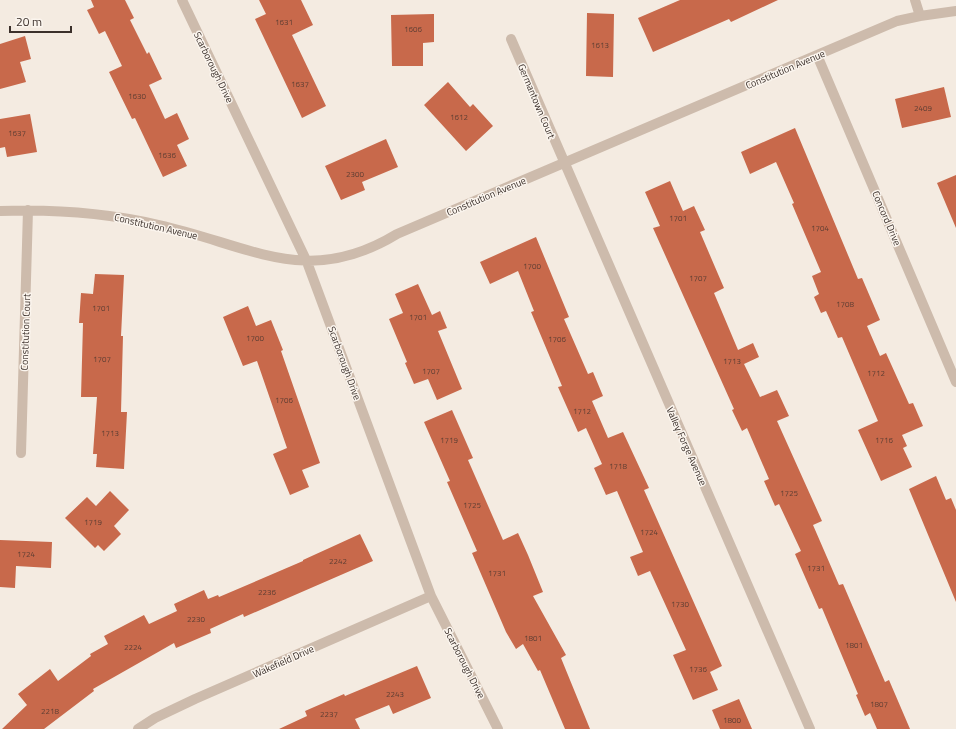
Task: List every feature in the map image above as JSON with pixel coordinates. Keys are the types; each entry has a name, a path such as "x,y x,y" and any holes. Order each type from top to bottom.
{"street":[{"name":"Scarborough Drive","path":"182,0 307,262 431,596 498,729"},
{"path":"915,0 920,16"},
{"name":"Constitution Avenue","path":"0,211 28,210 81,212 108,215 160,225 265,256 307,262 332,260 353,255 379,245 397,234 896,21 920,16 956,12"},
{"name":"Germantown Court","path":"511,39 564,163"},
{"name":"Concord Drive","path":"817,55 956,382"},
{"name":"Valley Forge Avenue","path":"564,163 810,729"},
{"name":"Constitution Court","path":"21,453 28,210"},
{"name":"Wakefield Drive","path":"138,729 155,718 195,699 431,596"}],"building":[{"path":"91,0 125,0 134,18 130,20 147,54 149,52 162,79 149,85 165,119 177,113 189,139 177,145 187,166 163,177 135,118 132,119 109,72 122,66 105,31 99,34 87,10 94,7"},
{"path":"259,0 301,0 313,25 292,35 326,106 302,118 255,19 266,14"},
{"path":"680,0 778,0 731,22 729,19 653,52 638,18"},
{"path":"587,13 614,14 613,77 586,76"},
{"path":"434,14 434,42 423,43 423,66 392,66 391,15"},
{"path":"25,36 31,59 20,62 26,82 0,89 0,44"},
{"path":"448,82 470,107 473,104 493,126 466,151 424,105"},
{"path":"944,87 951,117 902,128 895,99"},
{"path":"30,114 37,152 7,157 5,147 0,148 0,119"},
{"path":"795,128 858,279 862,278 880,320 867,326 880,356 886,353 909,404 913,403 923,426 902,435 907,446 903,448 912,467 881,481 858,430 878,421 842,337 838,338 826,311 821,313 814,297 819,294 812,276 821,272 792,204 794,203 776,162 750,174 741,152"},
{"path":"386,139 398,167 362,182 365,190 341,200 325,166"},
{"path":"956,175 956,228 937,183"},
{"path":"670,181 683,211 694,206 705,230 700,232 724,288 714,293 738,350 753,343 759,357 744,364 760,397 777,390 789,416 777,421 822,521 813,525 839,585 843,584 885,682 889,680 910,729 877,729 870,713 865,716 856,695 858,694 822,608 819,609 795,554 801,551 779,504 775,506 764,481 769,479 747,428 742,431 732,410 734,409 653,228 660,226 645,192"},
{"path":"536,237 569,317 564,319 588,374 593,372 603,396 592,401 608,438 623,432 649,488 644,490 722,666 710,672 718,690 693,700 673,655 686,650 650,571 638,576 630,557 643,552 617,491 606,495 594,468 602,464 586,428 578,432 558,387 562,386 531,312 534,311 518,271 490,284 480,262"},
{"path":"95,274 124,275 121,336 123,336 121,412 127,412 124,469 96,467 97,454 93,454 97,397 81,397 83,323 79,323 81,293 93,294"},
{"path":"418,284 432,315 440,311 447,328 438,331 462,389 437,400 428,379 414,384 405,363 407,362 389,319 403,313 395,294"},
{"path":"248,306 256,326 271,320 283,350 281,351 320,463 302,470 309,487 290,495 273,454 287,448 257,361 243,366 223,317"},
{"path":"452,410 473,458 468,460 503,540 518,533 528,555 543,592 533,596 566,655 561,658 590,729 565,729 540,670 538,671 523,644 516,649 506,632 472,553 477,551 447,482 450,481 424,422"},
{"path":"936,476 946,500 951,498 956,510 956,602 909,489"},
{"path":"110,491 129,510 114,526 121,534 104,551 98,545 95,548 65,518 87,497 96,506"},
{"path":"360,534 373,561 244,617 243,614 210,629 211,633 176,648 174,643 93,689 94,691 44,729 2,729 27,705 18,694 50,669 58,681 91,656 90,654 108,644 104,636 144,615 149,624 177,611 174,604 204,590 208,599 218,595 219,597 303,561"},
{"path":"0,540 52,542 51,568 16,566 15,588 0,587"},
{"path":"417,666 431,698 393,714 389,705 355,719 360,729 279,729 307,716 305,711 344,694 345,696"},
{"path":"739,699 752,729 720,729 712,710"}]}
